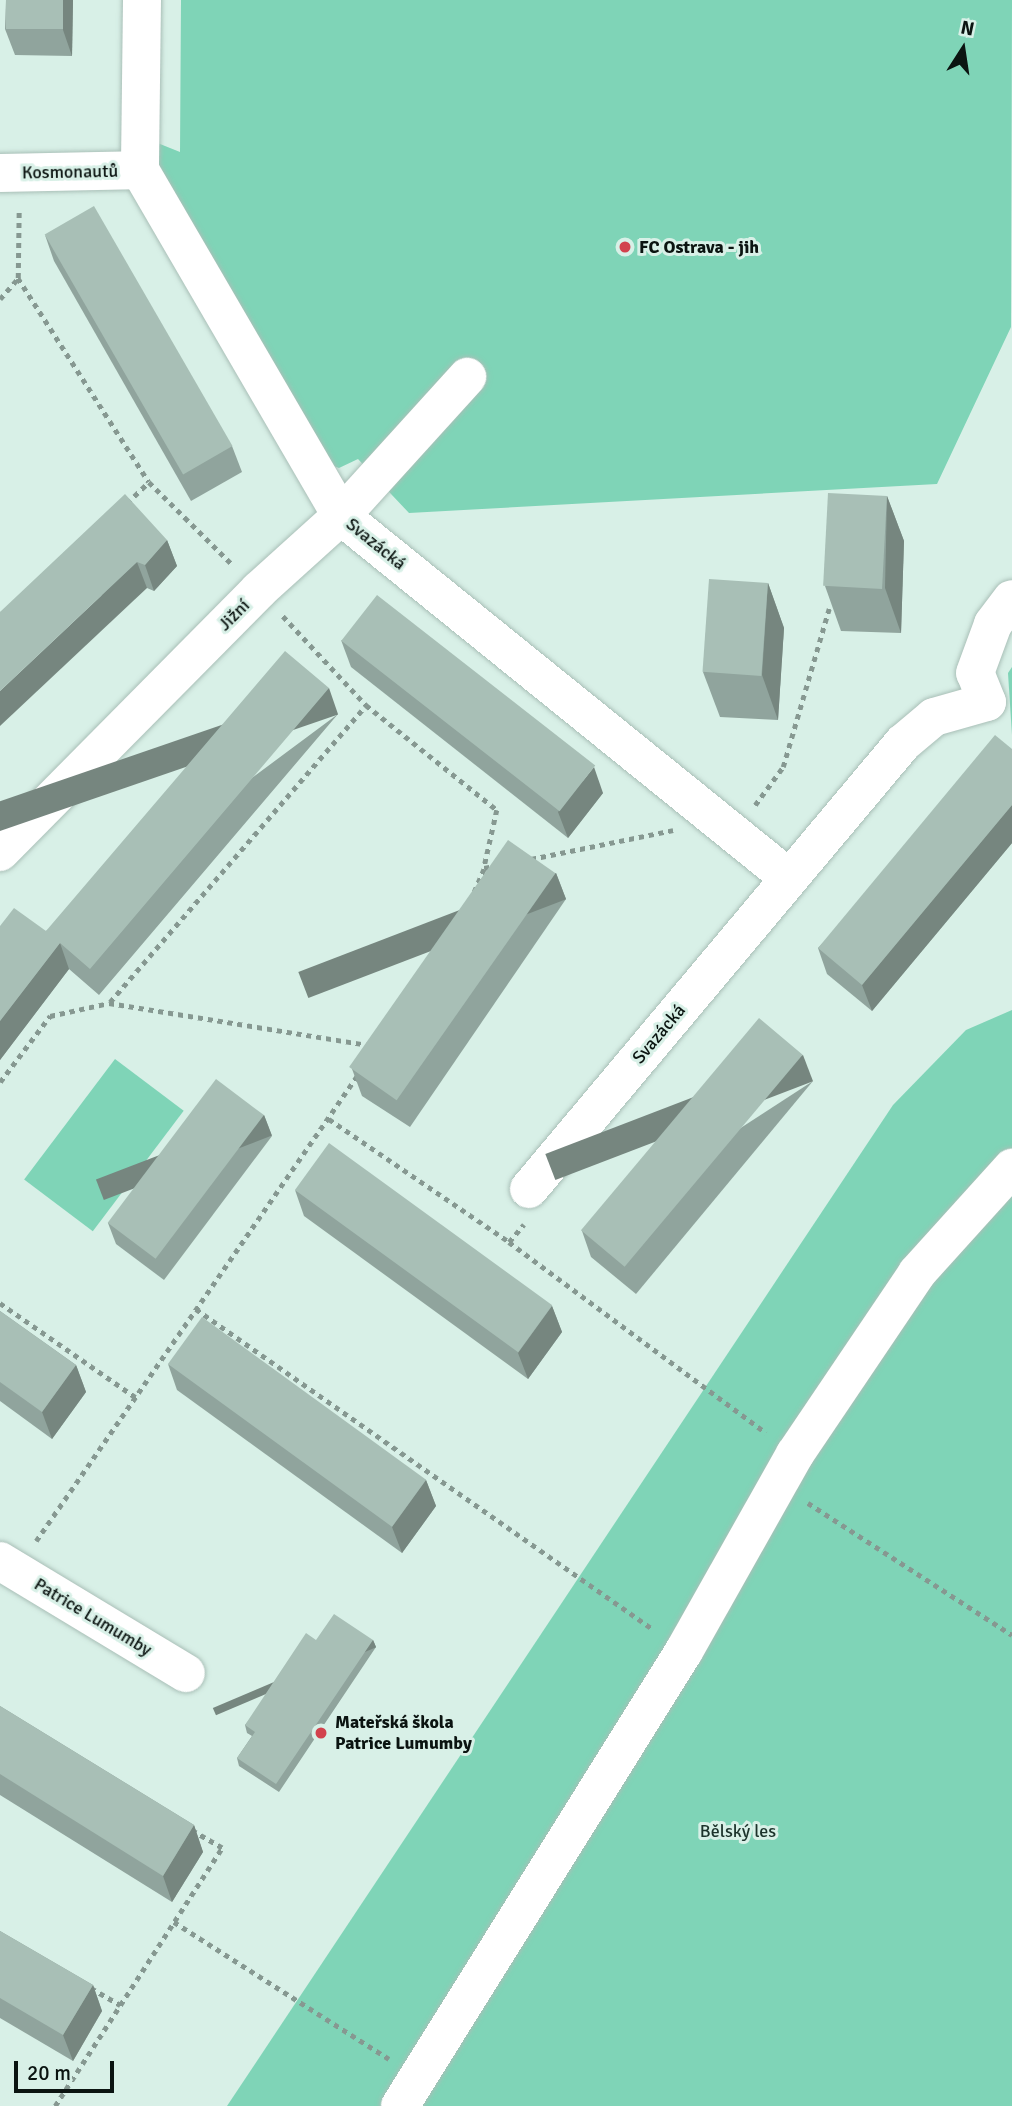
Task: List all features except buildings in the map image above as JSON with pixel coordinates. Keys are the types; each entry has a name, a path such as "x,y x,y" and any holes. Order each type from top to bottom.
{"street":[{"path":"140,170 142,0"},
{"name":"Kosmonautů","path":"9,173 140,170"},
{"name":"Svazácká","path":"140,170 341,516 789,878"},
{"name":"Jižní","path":"0,852 258,590 341,516 467,377"},
{"name":"Svazácká","path":"529,1189 902,743 934,717 1000,711 975,673 993,624 1012,599"},
{"path":"409,2092 684,1651 786,1469 917,1273 1012,1168"},
{"name":"Patrice Lumumby","path":"8,1566 186,1673"}],"path":[{"path":"9,173 18,278 149,482 258,590 366,705 497,810 484,868 469,904"},
{"path":"0,299 18,278"},
{"path":"119,510 149,482"},
{"path":"523,860 726,827 783,767 829,609"},
{"path":"109,1003 366,705"},
{"path":"484,868 510,863"},
{"path":"0,1082 50,1016 109,1003 377,1047"},
{"path":"370,1057 384,1036"},
{"path":"8,1566 135,1397 363,1068"},
{"path":"329,1119 509,1242 786,1469 1012,1635"},
{"path":"0,1303 135,1397"},
{"path":"197,1309 684,1651"},
{"path":"55,2106 222,1848 187,1827"},
{"path":"174,1922 409,2092"},
{"path":"84,1984 120,2005"}],"green space":[{"name":"FC Ostrava - jih","path":"181,0 1012,0 1011,327 937,484 409,513 358,459 339,468 328,464 162,180 155,142 180,152"},
{"path":"1012,667 1012,735 1008,673"},
{"name":"Bělský les","path":"1012,1010 1012,2106 227,2106 893,1105 966,1030"},
{"path":"115,1059 184,1111 93,1231 24,1180"}],"place":[{"name":"FC Ostrava - jih","path":"625,247"},
{"name":"Mateřská škola Patrice Lumumby","path":"321,1733"}]}
